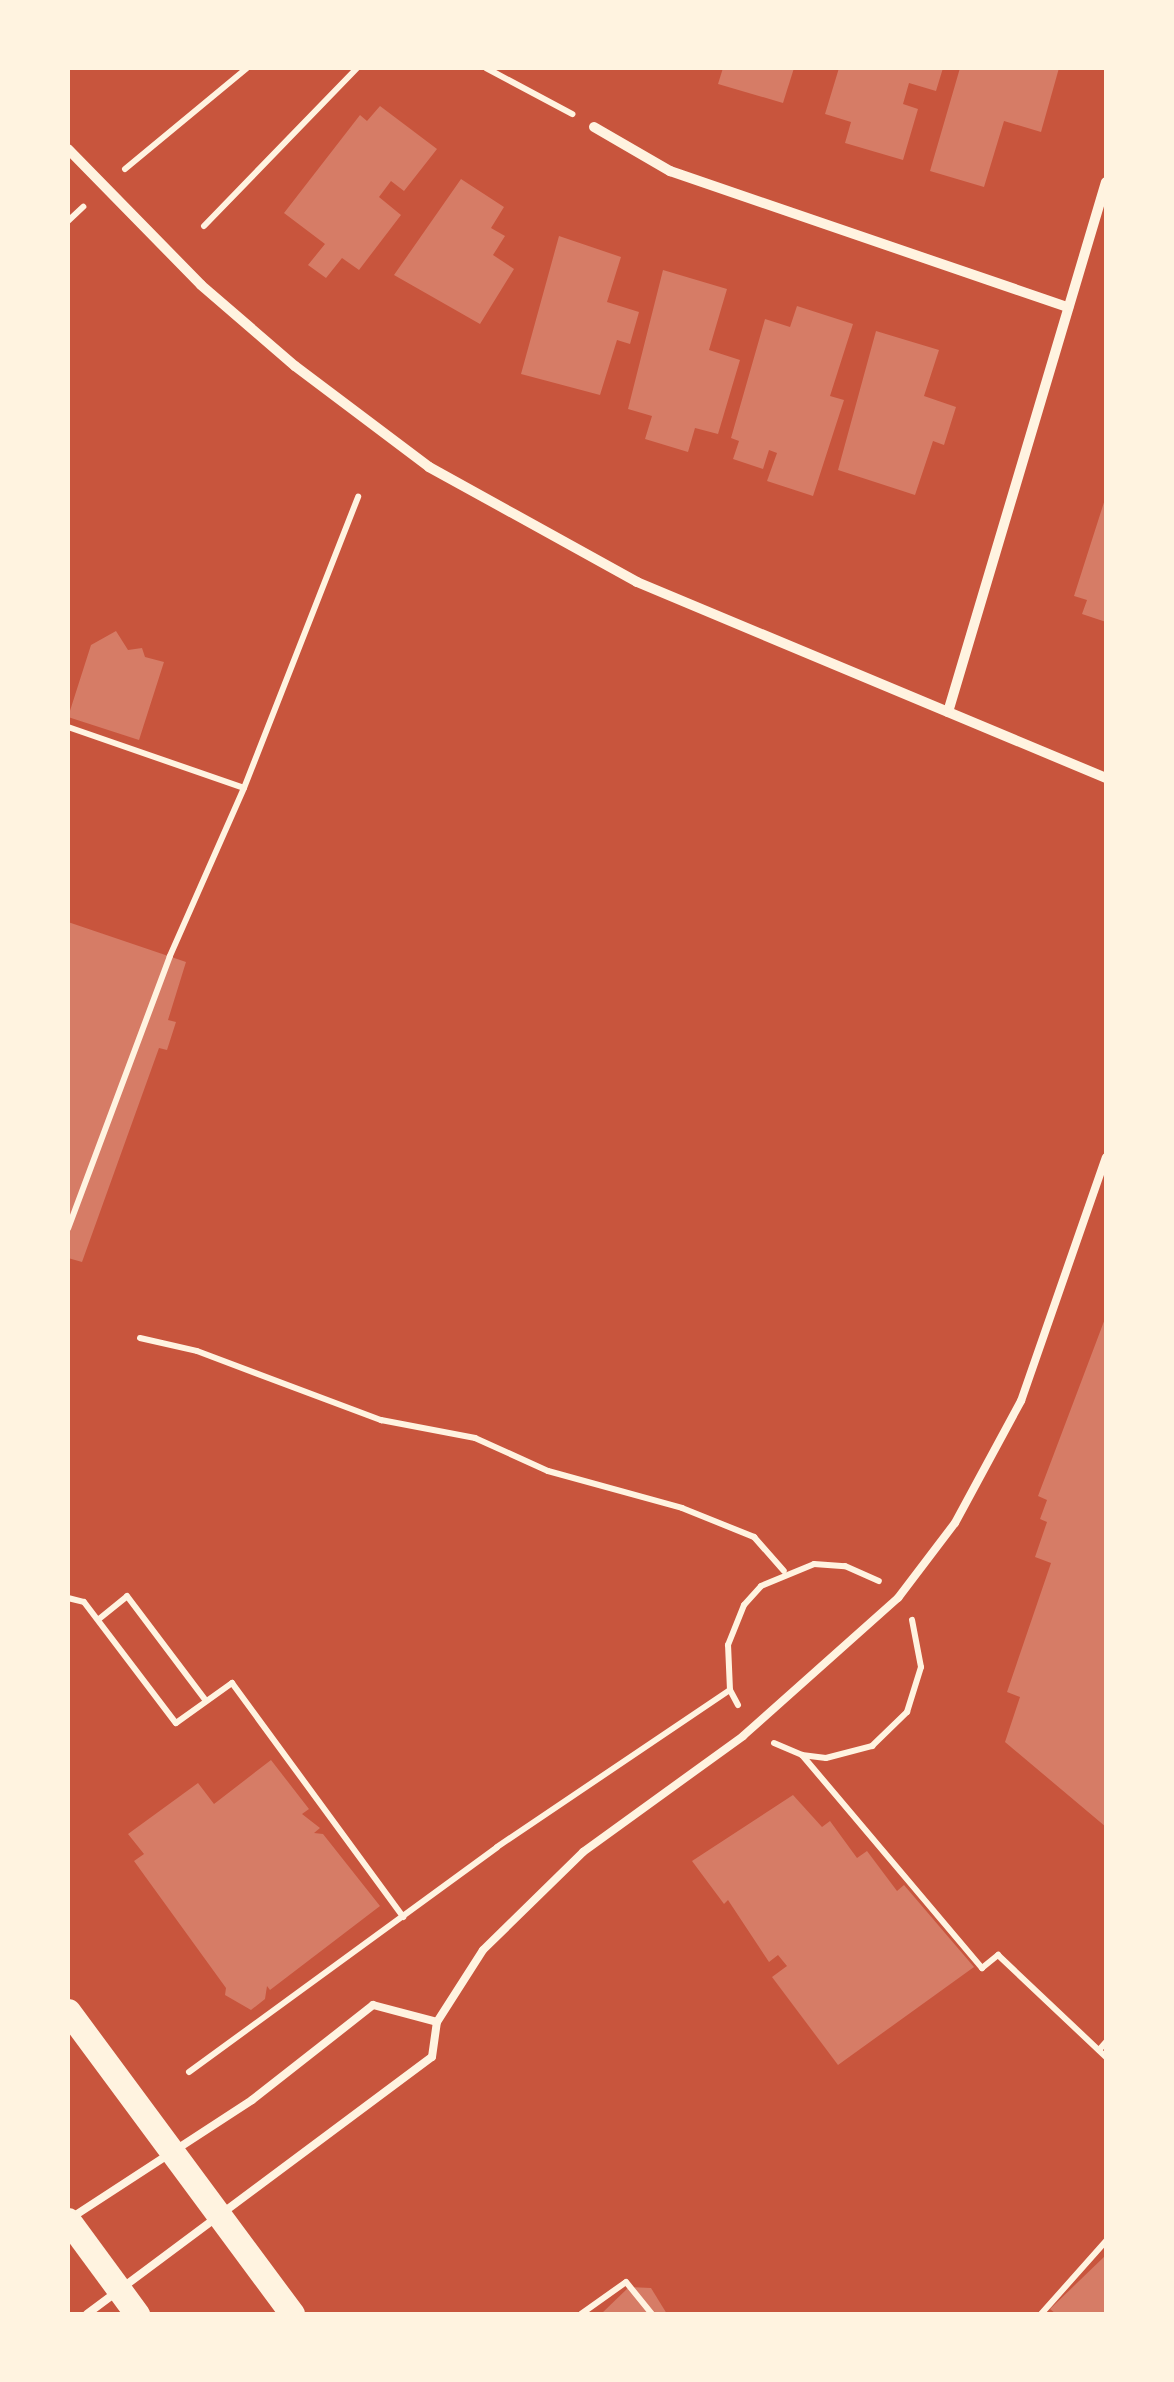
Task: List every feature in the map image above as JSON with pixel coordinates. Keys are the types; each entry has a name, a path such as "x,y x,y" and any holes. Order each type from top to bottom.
{"main road":[{"path":"68,2011 292,2314"},
{"path":"68,2220 137,2314"}],"street":[{"path":"594,127 670,171 1068,307"},
{"path":"68,149 201,285 295,366 429,467 637,582 1106,778"},
{"path":"948,712 1106,182"}],"lane":[{"path":"87,2314 432,2057 437,2022 484,1950 583,1852 743,1736 910,1585 955,1523 1021,1401 1106,1157"},
{"path":"68,2220 252,2100 373,2005 437,2022"}],"path":[{"path":"111,182 198,102 247,68"},
{"path":"204,226 357,68"},
{"path":"486,68 594,127"},
{"path":"68,221 96,195"},
{"path":"68,1229 170,956 244,788 358,497"},
{"path":"68,727 244,788"},
{"path":"140,1338 197,1351 381,1420 475,1438 548,1471 682,1508 754,1538 784,1571"},
{"path":"99,1619 127,1596 206,1701"},
{"path":"68,1598 84,1602 99,1619 176,1724 232,1683 402,1917"},
{"path":"189,2072 402,1917 730,1690"},
{"path":"802,1755 982,1968 998,1955 1106,2057"},
{"path":"1099,2050 1106,2042"},
{"path":"1040,2314 1106,2241"},
{"path":"581,2314 626,2282 652,2314"}],"building":[{"path":"723,68 794,68 783,103 718,84"},
{"path":"839,68 943,68 936,91 909,83 903,104 918,109 903,160 845,143 851,122 825,114"},
{"path":"960,68 1059,68 1041,132 1004,121 984,187 930,171"},
{"path":"380,106 437,149 404,191 391,181 379,197 401,215 359,270 342,258 326,278 308,265 325,244 284,213 360,115 367,121"},
{"path":"461,179 504,207 491,228 505,236 493,255 514,269 480,324 394,275"},
{"path":"559,236 621,257 607,302 639,312 630,344 617,340 600,395 521,374"},
{"path":"663,270 727,289 709,350 740,360 718,434 695,428 688,452 645,439 652,416 628,409"},
{"path":"797,306 853,324 830,396 844,400 813,496 767,481 777,453 769,450 763,469 733,459 739,441 731,438 765,319 790,327"},
{"path":"876,331 939,350 924,396 956,407 944,445 933,441 915,495 838,470"},
{"path":"1106,496 1106,622 1082,614 1087,600 1074,596"},
{"path":"116,631 128,650 142,648 145,657 164,662 139,740 68,717 91,645"},
{"path":"68,922 186,962 168,1020 176,1022 167,1050 159,1048 82,1262 68,1258"},
{"path":"1106,1316 1106,1827 1005,1742 1020,1697 1007,1692 1051,1563 1035,1557 1047,1522 1040,1519 1047,1500 1038,1496"},
{"path":"271,1760 309,1809 302,1814 320,1828 314,1833 323,1834 380,1906 270,1990 267,1986 265,1999 251,2010 225,1995 226,1988 134,1861 144,1854 128,1834 198,1783 214,1804"},
{"path":"793,1795 822,1827 830,1821 857,1858 867,1851 897,1891 904,1885 974,1967 838,2065 772,1977 787,1966 778,1955 769,1962 728,1900 724,1904 692,1861"},
{"path":"1106,2255 1106,2314 1056,2314 1050,2309"},
{"path":"629,2287 651,2288 667,2314 601,2314"}]}
